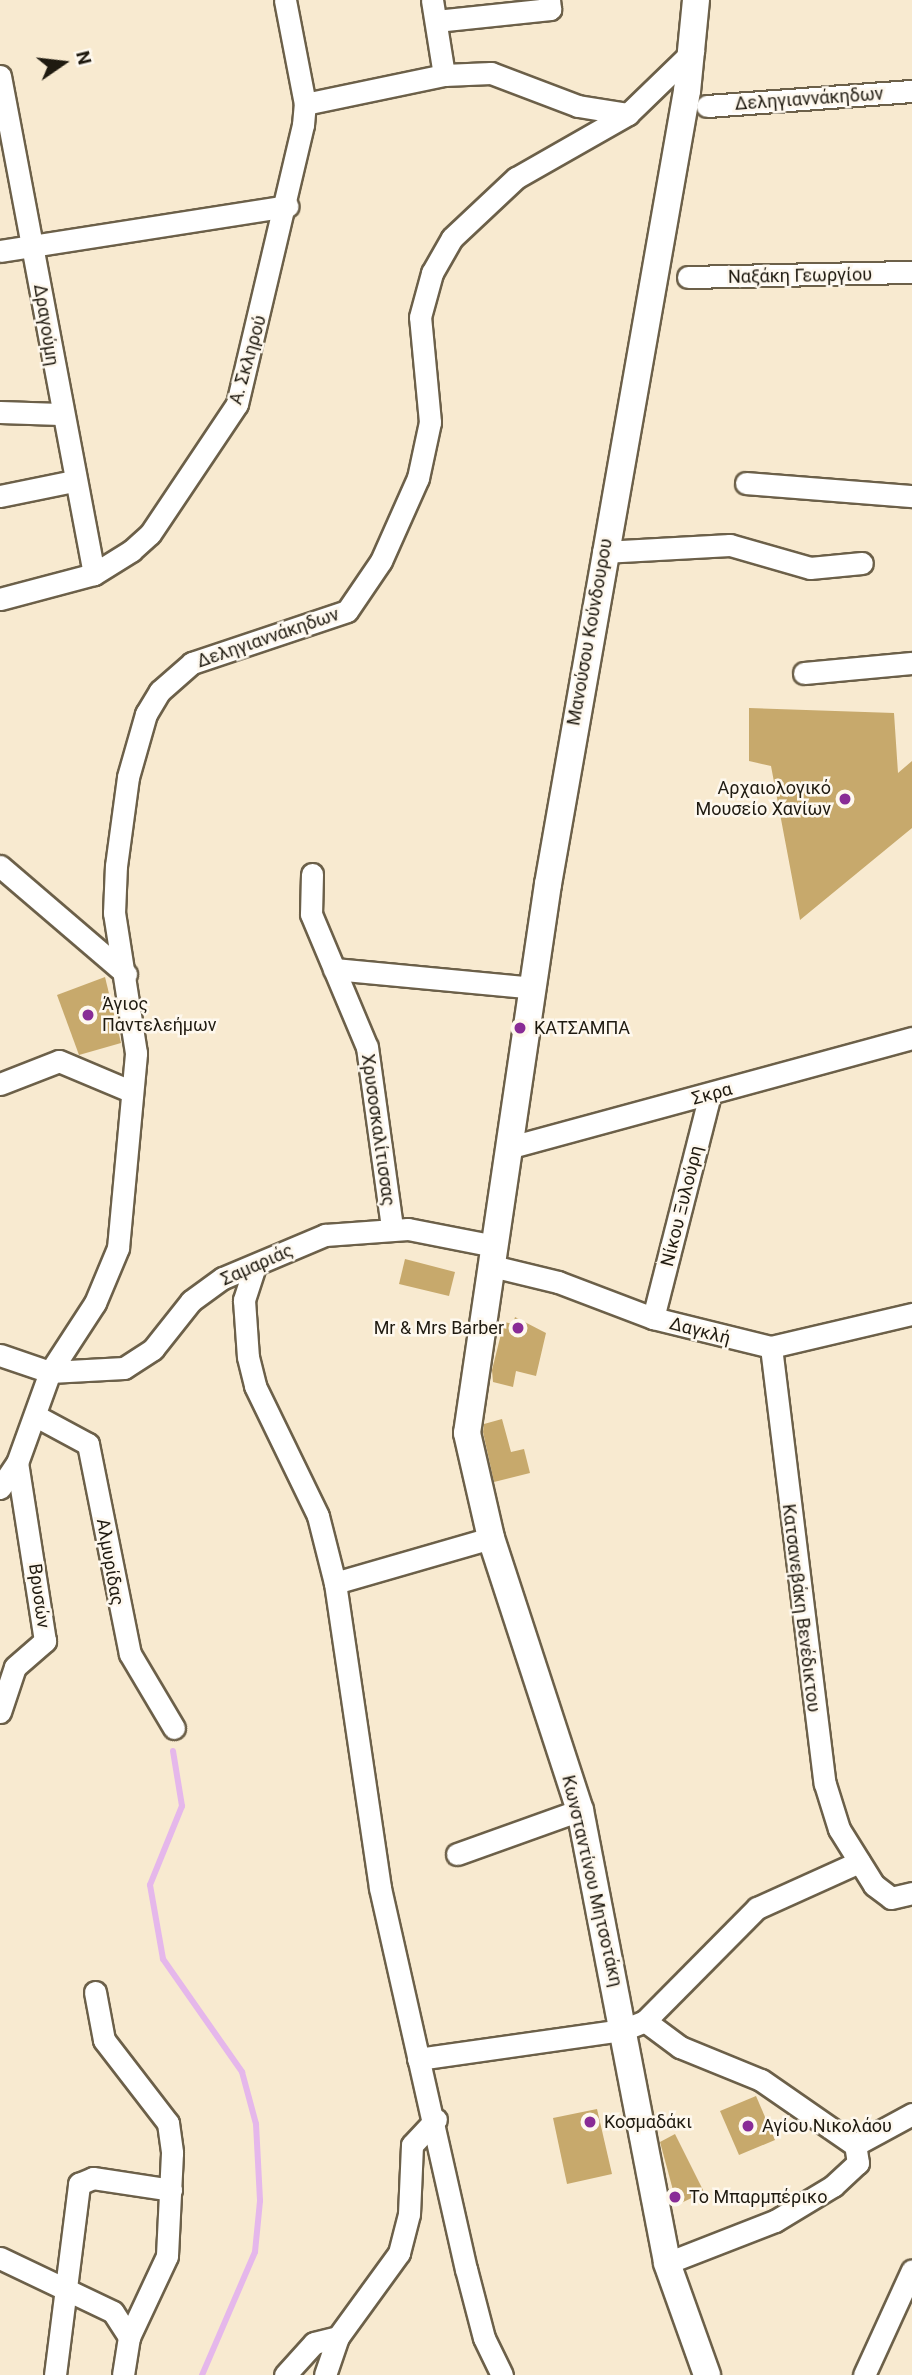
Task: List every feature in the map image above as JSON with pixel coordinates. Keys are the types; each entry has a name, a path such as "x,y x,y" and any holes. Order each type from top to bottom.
{"main road":[{"name":"Μανούσου Κούνδουρου","path":"494,1256 603,552 693,51 696,0"},
{"name":"Κωνσταντίνου Μητσοτάκη","path":"494,1256 467,1433 491,1538 580,1810 634,2026 667,2263 707,2375"}],"street":[{"name":"Α. Σκληρού","path":"0,599 94,574 149,534 237,404 287,206 305,104 285,0"},
{"path":"432,0 444,75"},
{"path":"436,21 550,9 549,0"},
{"name":"Δεληγιαννάκηδων","path":"0,1488 17,1463 50,1372 95,1303 118,1248 135,1023 114,914 116,866 128,777 146,714 160,691 192,663 347,611 406,513 426,448 430,422 420,317 432,273 452,238 516,178 628,114 693,51"},
{"path":"305,104 444,75 491,73 578,106 628,114"},
{"name":"Δραγούμη","path":"1,82 33,246 60,414 94,574"},
{"name":"Δεληγιαννάκηδων","path":"707,106 912,92"},
{"path":"0,251 287,206"},
{"name":"Ναξάκη Γεωργίου","path":"688,277 912,272"},
{"path":"0,412 60,414"},
{"path":"0,496 73,481"},
{"path":"746,483 912,496"},
{"path":"603,552 730,545 810,568 862,563"},
{"path":"804,673 912,663"},
{"path":"0,866 126,974"},
{"name":"Χρυσοσκαλίτισσας","path":"312,874 311,914 367,1047 392,1228"},
{"path":"334,969 534,988"},
{"name":"Σκρα","path":"511,1147 912,1038"},
{"path":"0,1084 59,1061 128,1090"},
{"name":"Νίκου Ξυλούρη","path":"653,1318 710,1095"},
{"name":"Σαμαριάς","path":"50,1372 134,1364 191,1301 223,1278 324,1235 392,1228 494,1256"},
{"name":"Δαγκλή","path":"494,1256 653,1318 771,1347 910,1321"},
{"path":"255,1266 244,1300 255,1386 317,1516 335,1583 380,1888 418,2059 436,2119 469,2280 502,2375"},
{"name":"Κατσανεβάκη Βενέδικτου","path":"771,1347 825,1784 839,1829 859,1862 885,1895 912,1893"},
{"path":"0,1356 50,1372"},
{"name":"Αλμυρίδας","path":"36,1416 88,1444 130,1654 174,1728"},
{"name":"Βρυσών","path":"0,1712 15,1667 45,1641 17,1463"},
{"path":"335,1583 491,1538"},
{"path":"457,1854 580,1810"},
{"path":"634,2026 757,1908 859,1862"},
{"path":"95,1992 104,2040 168,2123 171,2190 167,2256 129,2337 123,2375"},
{"path":"418,2059 634,2026 761,2080 855,2145 858,2163 833,2186 775,2221 667,2263"},
{"path":"855,2145 912,2113"},
{"path":"325,2375 338,2337 399,2253 409,2214 412,2145 436,2119"},
{"path":"55,2375 63,2288 79,2184 93,2178 171,2190"},
{"path":"0,2258 113,2312 129,2337"},
{"path":"864,2375 912,2270"},
{"path":"285,2375 314,2343 338,2337"}],"building":[{"name":"Αρχαιολογικό Μουσείο Χανίων","path":"749,708 894,713 898,773 912,761 912,828 800,920 771,766 749,761"},
{"name":"Άγιος Παντελεήμων","path":"105,977 121,1043 79,1055 57,995"},
{"path":"405,1259 455,1272 449,1296 399,1284"},
{"path":"515,1317 546,1333 536,1376 516,1371 513,1387 493,1382 492,1370 504,1322 513,1324"},
{"path":"502,1419 511,1452 524,1449 530,1473 494,1482 483,1432 484,1424"},
{"name":"Αγίου Νικολάου","path":"756,2096 775,2140 739,2155 720,2111"},
{"path":"597,2109 612,2174 567,2184 553,2118"},
{"path":"675,2134 704,2192 677,2205 660,2142"}],"waterway":[{"path":"173,1751 182,1806 150,1885 163,1959 242,2072 256,2124 260,2201 255,2252 202,2375"}],"place":[{"name":"Αρχαιολογικό Μουσείο Χανίων","path":"845,799"},
{"name":"Άγιος Παντελεήμων","path":"88,1015"},
{"name":"ΚΑΤΣΑΜΠΑ","path":"520,1028"},
{"name":"Mr & Mrs Barber","path":"518,1328"},
{"name":"Κοσμαδάκι","path":"590,2122"},
{"name":"Αγίου Νικολάου","path":"748,2126"},
{"name":"Το Μπαρμπέρικο","path":"675,2197"}]}
